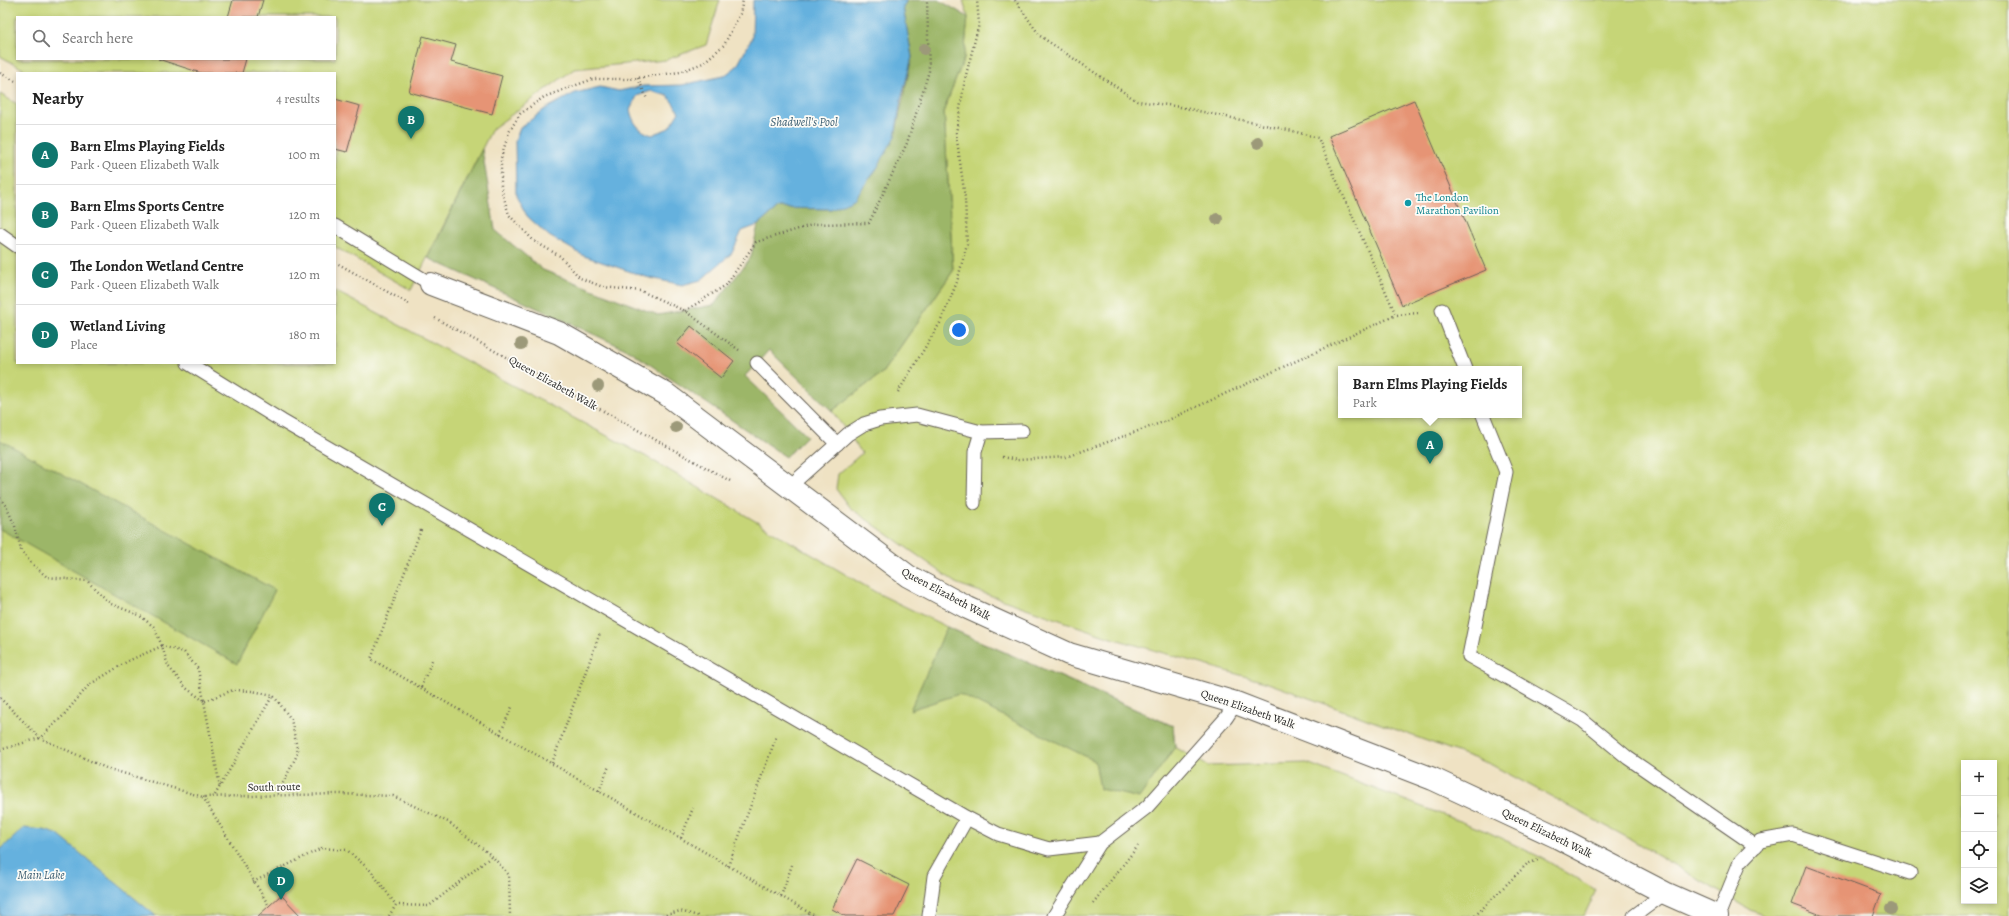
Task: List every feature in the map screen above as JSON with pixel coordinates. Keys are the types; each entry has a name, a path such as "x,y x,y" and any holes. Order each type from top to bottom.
{"street":[{"name":"Queen Elizabeth Walk","path":"431,284 559,333 666,394 908,576 968,608 1069,654 1236,703 1433,779 1557,837 1665,893 1718,916"}],"lane":[{"path":"336,227 431,284"},
{"path":"0,234 16,245"},
{"path":"1442,310 1464,366"},
{"path":"757,363 837,444"},
{"path":"190,364 282,421 967,818 998,834 1049,849 1100,844"},
{"path":"790,486 837,444 864,424 886,418 917,415 981,432 1022,432"},
{"path":"1484,418 1506,472 1469,656 1582,720 1628,758 1756,846"},
{"path":"974,503 975,452 981,432"},
{"path":"1054,916 1100,844 1148,807 1226,718 1236,703"},
{"path":"929,916 934,876 967,818"},
{"path":"1718,916 1740,862 1760,841 1793,835 1910,873"},
{"path":"1634,916 1665,893"}],"path":[{"path":"743,0 740,14 724,45 703,63 680,72 638,78 593,79 544,97 520,114 509,132 502,158 501,188 509,214 534,241 560,256 580,278 603,288 641,291 685,311 757,363"},
{"path":"685,311 726,284 756,242 815,224 869,223 907,143 929,71 927,0"},
{"path":"886,418 890,406 940,323 957,282 967,244 966,198 956,133 965,79 979,24 977,0"},
{"path":"1015,0 1040,36 1137,101 1190,109 1293,130 1318,138 1396,315"},
{"path":"0,73 16,81"},
{"path":"638,78 647,99"},
{"path":"336,263 413,306"},
{"path":"975,452 1017,460 1066,457 1166,421 1396,315 1442,310"},
{"name":"Queen Elizabeth Walk","path":"434,317 746,490 771,474"},
{"path":"0,498 6,506 15,526 21,550 32,563 47,577 87,581 111,604 139,615 154,627 168,666 186,688 204,701"},
{"path":"432,507 423,524 371,659 816,916"},
{"path":"552,764 602,629 611,611"},
{"path":"0,750 40,738 62,717 89,685 128,661 162,646 184,652 198,669 220,787"},
{"path":"421,687 433,658"},
{"path":"204,701 233,690 252,691 273,695 291,718 298,753 277,794"},
{"path":"215,796 273,695"},
{"name":"South route","path":"0,698 40,738 106,768 203,797 277,794 393,796 448,822 492,856 509,875 510,916"},
{"path":"500,734 512,707"},
{"path":"728,866 778,732 788,714"},
{"path":"600,791 609,766"},
{"path":"203,797 269,906"},
{"path":"681,838 693,808"},
{"path":"1092,904 1144,839 1127,823"},
{"path":"1475,916 1527,864 1542,858 1557,837"},
{"path":"254,882 322,848 347,850 371,871 396,904 429,906 492,856"},
{"path":"781,896 792,865"},
{"path":"389,916 396,904"},
{"path":"662,916 680,911 698,916"}],"green space":[{"path":"0,0 720,0 706,45 666,60 574,69 492,129 411,290 336,248 336,72 28,72 0,56"},
{"path":"907,0 939,0 968,17 964,58 944,110 953,271 882,373 832,411 769,350 745,376 807,436 786,457 630,351 428,258 482,149 495,230 543,270 658,315 714,305 751,257 758,225 778,208 831,209 895,136 912,57 903,7"},
{"path":"963,0 2009,0 2009,916 1765,916 1750,910 1632,840 1490,764 1268,683 1108,637 958,584 849,507 836,489 838,474 862,453 832,411 882,373 953,271 944,110 964,58 968,17"},
{"path":"0,94 16,103 16,364 336,364 336,292 645,456 877,593 947,627 1173,726 1175,747 1208,766 1307,763 1488,832 1542,858 1596,890 1584,916 0,916"},
{"path":"0,440 275,590 237,664 0,529"},
{"path":"947,627 1173,726 1175,747 1139,798 1100,789 1095,761 959,694 910,710"}],"water":[{"name":"Shadwell's Pool","path":"753,0 907,0 903,7 912,57 901,100 895,136 876,170 854,199 831,209 778,208 758,225 742,231 732,253 701,280 682,285 646,277 584,256 549,236 527,216 516,195 515,141 520,128 545,109 575,93 600,87 619,91 643,86 682,85 724,76 737,66 752,38","holes":["651,91 668,96 679,112 669,128 652,135 640,129 635,123 630,110 637,96"]},
{"name":"Main Lake","path":"24,828 44,830 57,834 156,916 0,916 0,850"}],"building":[{"path":"233,0 263,0 258,16 228,16"},
{"path":"423,36 456,45 451,62 502,76 492,114 409,92"},
{"path":"161,60 246,60 242,72 198,72"},
{"path":"336,99 360,106 347,152 336,149"},
{"name":"The London Marathon Pavilion","path":"1414,100 1486,270 1402,305 1329,136"},
{"path":"691,326 734,361 721,378 677,343"},
{"path":"857,859 909,885 894,916 845,916 832,909"},
{"path":"1806,866 1881,894 1873,916 1824,916 1792,904"},
{"path":"281,895 301,916 258,916 269,906"}],"place":[{"name":"Barn Elms Sports Centre","path":"411,139"},
{"name":"The London Marathon Pavilion","path":"1408,203"},
{"name":"Barn Elms Playing Fields","path":"1430,464"},
{"name":"The London Wetland Centre","path":"382,526"},
{"name":"Wetland Living","path":"281,900"}]}
